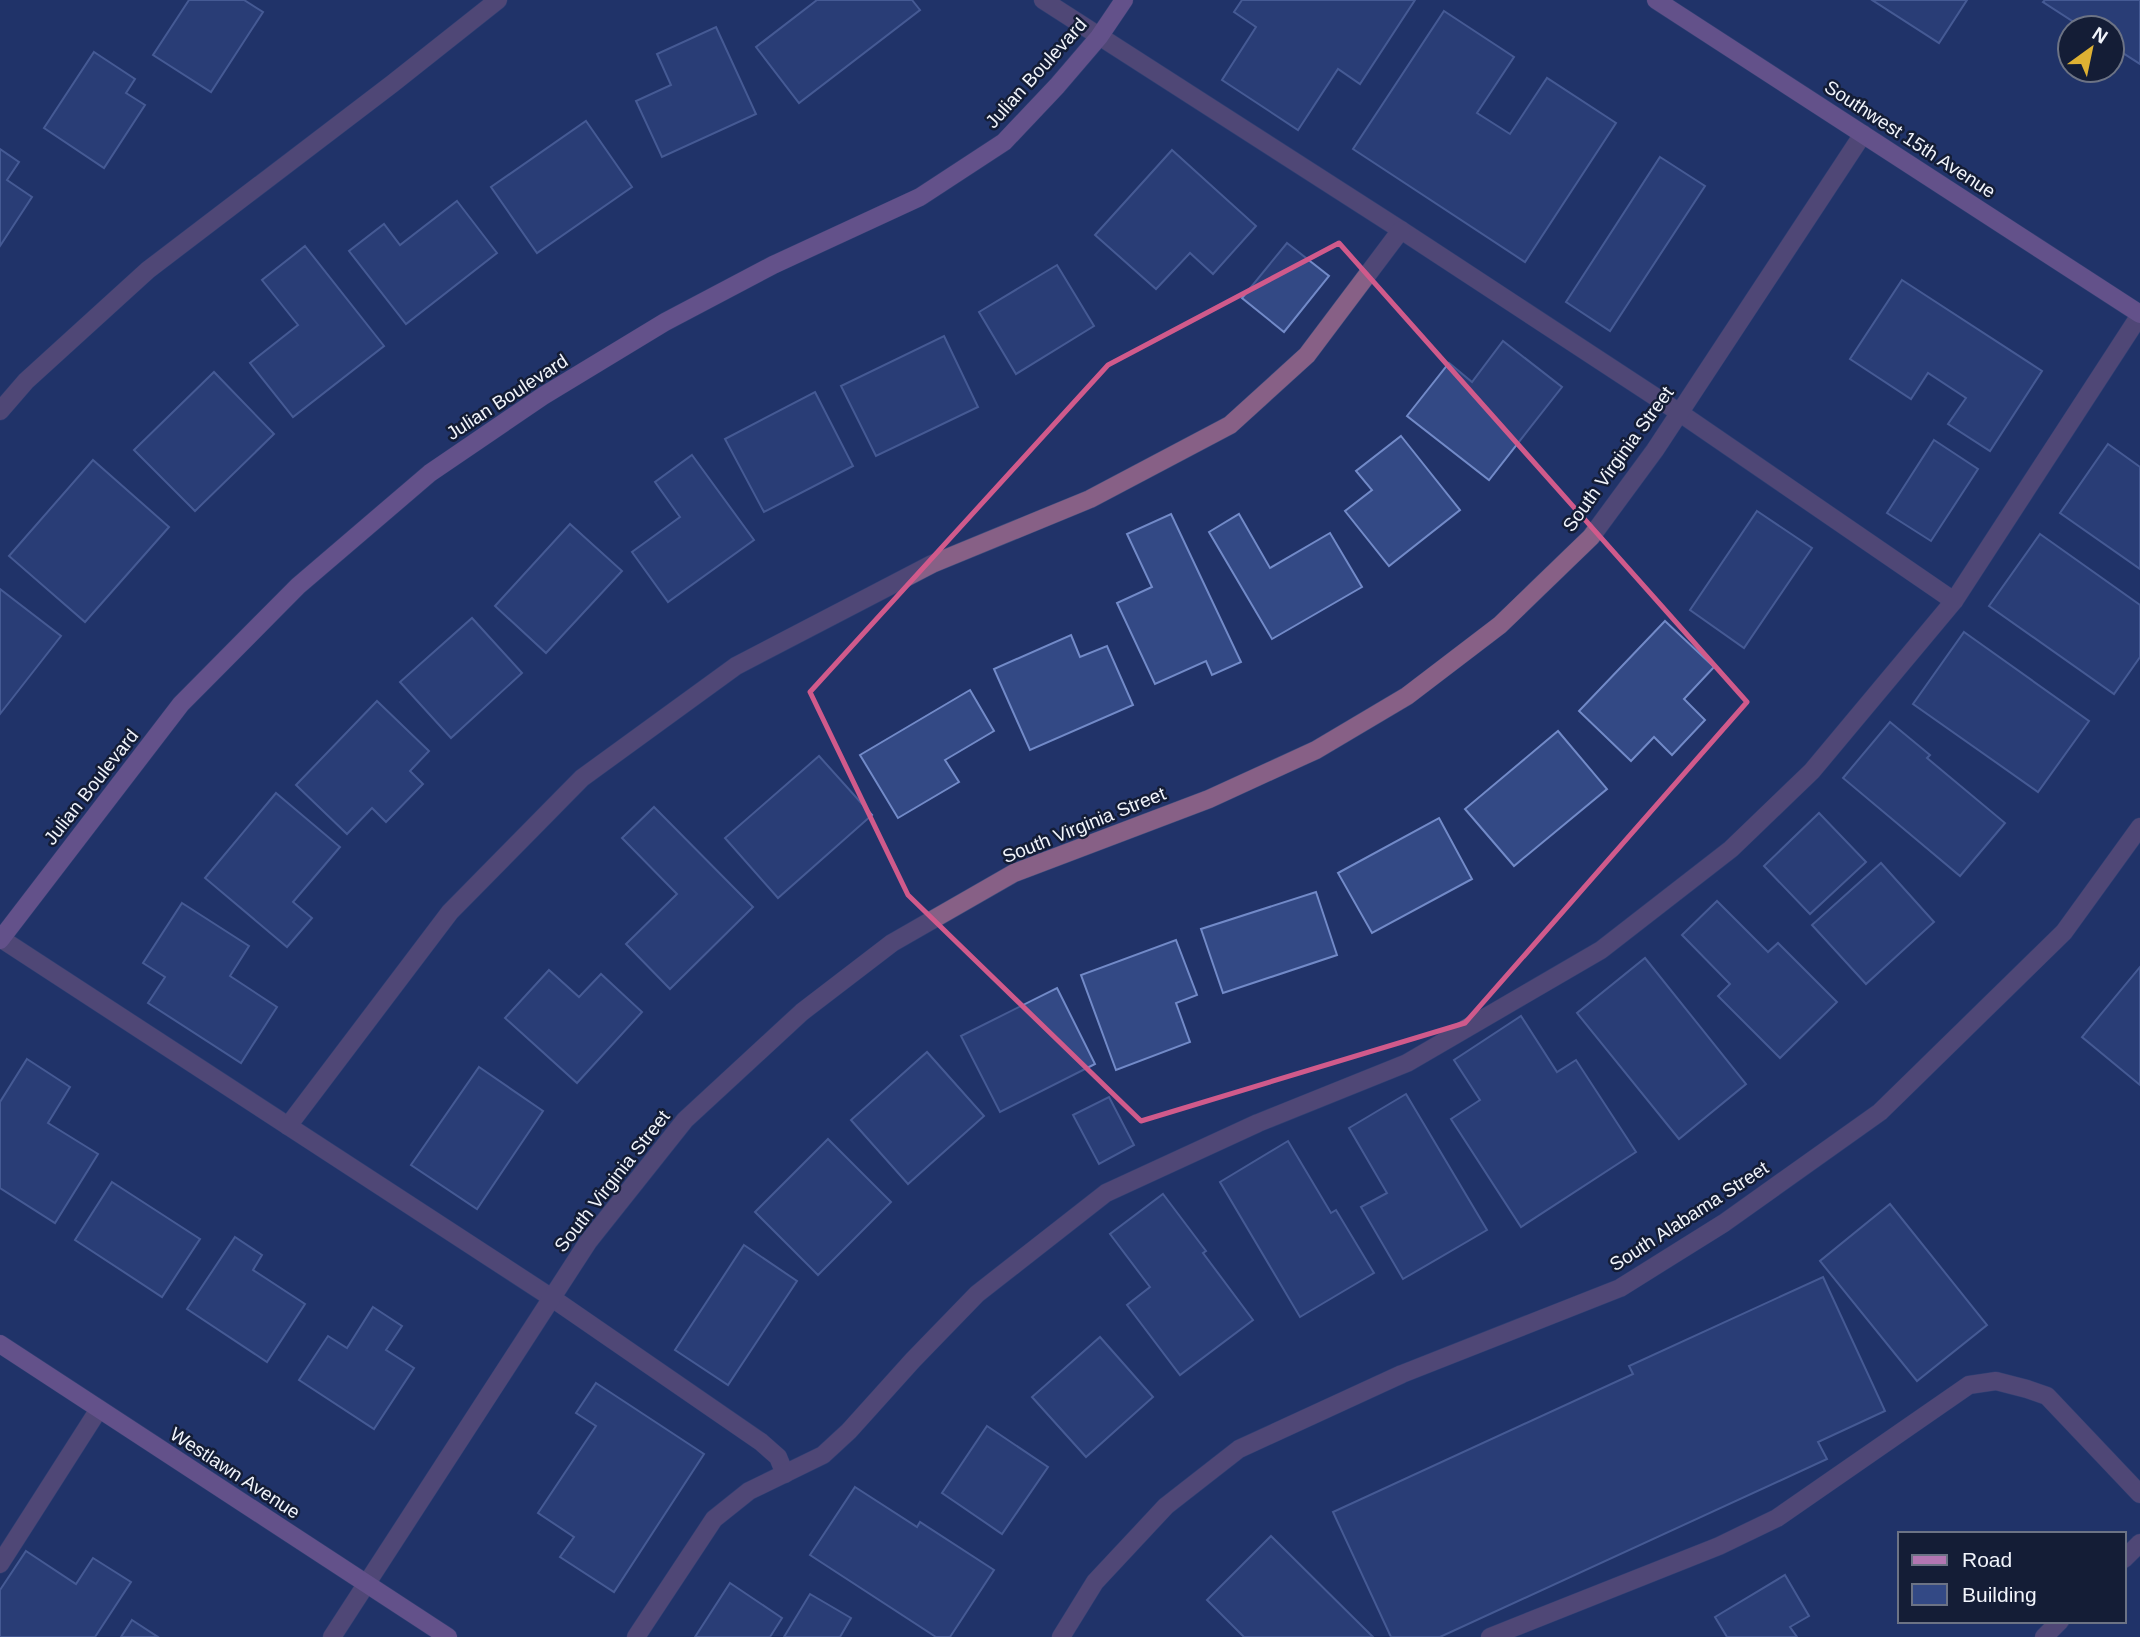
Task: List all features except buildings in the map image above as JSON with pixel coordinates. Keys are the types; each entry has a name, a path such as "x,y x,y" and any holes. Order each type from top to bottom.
{"main road":[{"name":"Julian Boulevard","path":"0,939 181,704 298,586 430,473 542,396 665,321 773,265 920,197 1004,142 1099,37 1125,0"},
{"name":"Southwest 15th Avenue","path":"1656,0 2140,314"},
{"name":"Westlawn Avenue","path":"0,1344 448,1637"}],"street":[{"path":"0,411 26,381 148,270 498,0"},
{"path":"1043,0 1680,413 1954,601"},
{"name":"South Virginia Street","path":"332,1637 589,1242 685,1120 802,1012 892,943 1014,873 1209,799 1316,750 1407,696 1500,625 1591,537 1656,450 1863,134"},
{"path":"288,1126 450,912 582,778 736,666 932,564 1090,499 1230,425 1307,355 1401,230"},
{"path":"636,1637 714,1520 749,1492 823,1455 849,1431 977,1294 1106,1193 1258,1123 1408,1063 1601,950 1731,849 1812,771 1954,601 2140,314"},
{"name":"South Alabama Street","path":"1061,1637 1095,1582 1157,1515 1239,1449 1402,1374 1620,1288 1724,1223 1880,1112 2064,932 2140,827"},
{"path":"0,939 552,1298 761,1441 778,1457 785,1474"},
{"path":"1490,1637 1719,1546 1777,1518 1969,1385 1996,1381 2047,1396 2140,1494"},
{"path":"0,1564 99,1409"},
{"path":"2126,1557 2140,1543"},
{"path":"2044,1637 2058,1623"}],"highlighted area":[{"path":"1339,243 1747,702 1465,1023 1141,1121 908,895 810,692 1108,365"}]}
